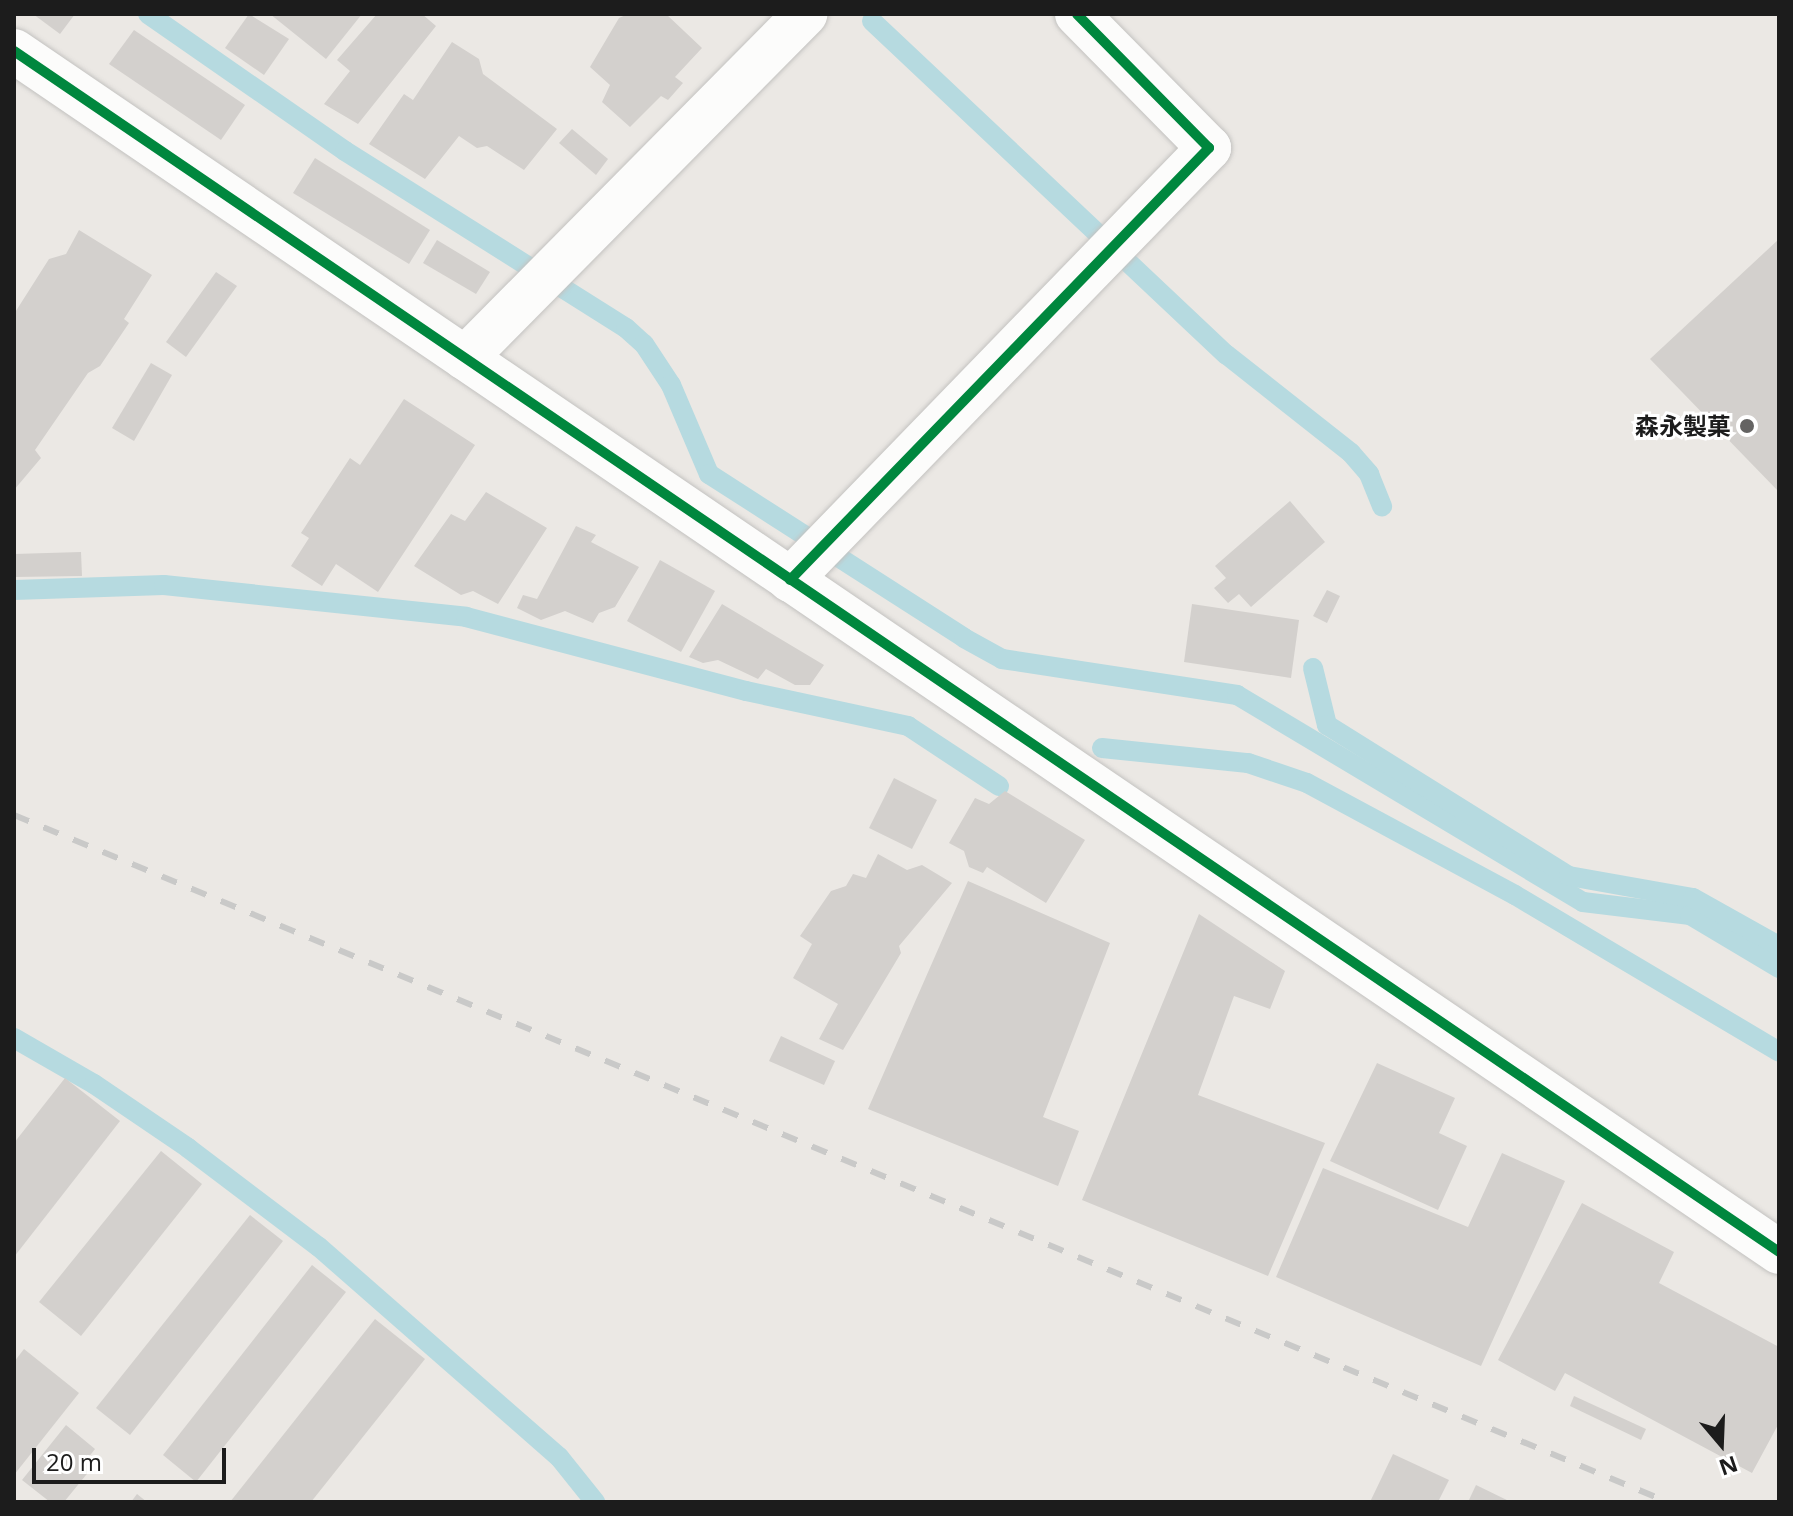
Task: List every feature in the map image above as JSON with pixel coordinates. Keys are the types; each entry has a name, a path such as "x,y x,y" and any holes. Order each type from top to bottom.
{"street":[{"path":"465,358 806,14"},
{"path":"790,580 1209,148 1077,14"},
{"path":"14,51 1779,1252"}],"building":[{"path":"33,14 75,14 60,34"},
{"path":"249,14 289,39 264,75 225,48"},
{"path":"270,14 362,14 326,59"},
{"path":"377,14 422,14 436,26 358,124 324,104 350,71 337,60"},
{"path":"628,14 666,14 702,48 675,77 683,83 668,100 661,96 630,127 602,102 610,85 590,67 619,18"},
{"path":"134,30 245,105 221,140 109,64"},
{"path":"452,42 479,59 483,74 557,129 524,170 487,146 477,148 459,136 425,179 369,144 404,94 413,100"},
{"path":"572,129 608,159 596,175 559,143"},
{"path":"315,158 430,230 409,264 293,193"},
{"path":"79,230 152,275 124,319 129,323 100,366 88,373 35,450 41,458 14,490 14,314 49,259 66,254"},
{"name":"森永製菓","path":"1779,239 1779,492 1650,359"},
{"path":"437,240 490,272 476,294 423,263"},
{"path":"216,272 237,286 186,357 166,342"},
{"path":"151,363 172,375 134,441 112,428"},
{"path":"404,399 475,445 378,592 336,564 322,586 291,566 309,538 301,533 350,458 360,465"},
{"path":"486,492 547,528 498,604 473,591 461,595 414,566 451,514 465,521"},
{"path":"1290,501 1325,542 1251,607 1239,594 1228,603 1214,588 1226,578 1215,566"},
{"path":"576,526 596,535 591,542 639,567 615,607 599,613 593,623 565,611 541,620 517,608 523,595 537,599"},
{"path":"81,552 82,576 14,577 14,554"},
{"path":"660,560 715,591 681,652 627,621"},
{"path":"1327,590 1340,596 1327,623 1313,616"},
{"path":"722,604 824,665 810,685 795,685 766,669 758,679 718,660 703,663 689,657"},
{"path":"1192,604 1299,620 1291,678 1184,662"},
{"path":"894,778 937,800 912,849 869,828"},
{"path":"1005,791 1085,840 1046,903 987,867 983,873 969,867 964,851 949,843 975,798 989,804"},
{"path":"878,854 907,870 922,865 952,883 899,946 901,953 843,1050 819,1039 838,1004 793,978 812,944 800,936 831,891 846,886 853,874 866,878"},
{"path":"968,881 1110,943 1043,1117 1079,1131 1058,1186 868,1109"},
{"path":"1199,914 1285,971 1270,1009 1234,996 1198,1095 1325,1143 1268,1276 1082,1200"},
{"path":"781,1036 835,1061 824,1085 769,1061"},
{"path":"1377,1063 1455,1098 1439,1133 1467,1146 1438,1210 1330,1161"},
{"path":"65,1078 120,1121 14,1257 14,1143"},
{"path":"161,1151 202,1184 81,1336 39,1302"},
{"path":"1502,1153 1565,1181 1481,1366 1276,1277 1323,1168 1468,1227"},
{"path":"1582,1203 1674,1252 1659,1283 1779,1347 1779,1423 1752,1473 1565,1373 1555,1391 1498,1360"},
{"path":"250,1215 283,1241 130,1435 96,1408"},
{"path":"312,1265 346,1292 196,1482 163,1455"},
{"path":"375,1319 425,1359 311,1502 230,1502"},
{"path":"24,1349 79,1393 14,1475 14,1362"},
{"path":"1574,1396 1646,1429 1641,1440 1570,1406"},
{"path":"66,1425 95,1449 88,1458 95,1464 64,1502 50,1502 22,1480"},
{"path":"1393,1454 1449,1480 1438,1502 1370,1502"},
{"path":"1476,1485 1511,1502 1468,1502"},
{"path":"137,1494 147,1502 131,1502"}],"waterway":[{"path":"148,14 345,151 626,328 644,344 671,385 709,474 964,638 1002,659 1237,695 1583,902 1690,915 1779,968"},
{"path":"872,21 1227,355 1351,453 1369,474 1382,506"},
{"path":"14,590 164,585 466,617 746,691 908,726 999,786"},
{"path":"1313,668 1327,725 1569,876 1693,898 1779,946"},
{"path":"1102,748 1248,763 1307,783 1515,895 1779,1052"},
{"path":"14,1038 94,1084 188,1148 319,1247 559,1457 595,1502"}],"railway":[{"path":"14,815 1668,1502"}],"cycle path":[{"path":"790,580 1209,148 1077,14"},
{"path":"14,51 1779,1252"}],"place":[{"name":"森永製菓","path":"1747,426"}]}
